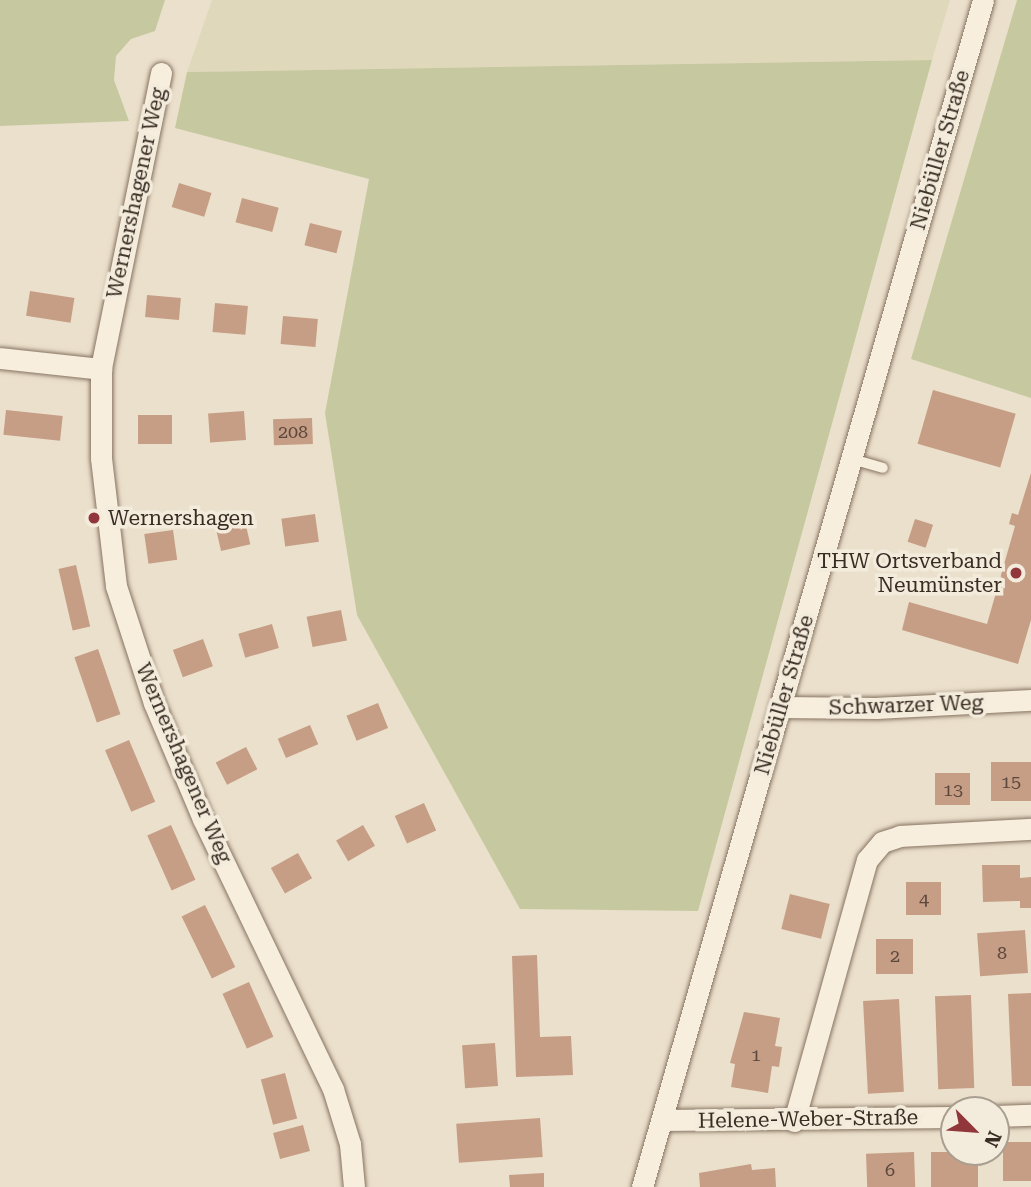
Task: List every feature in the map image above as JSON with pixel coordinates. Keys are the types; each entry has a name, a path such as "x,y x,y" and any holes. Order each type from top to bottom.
{"street":[{"name":"Niebüller Straße","path":"642,1187 982,0"},
{"name":"Wernershagener Weg","path":"161,72 101,369 100,458 116,586 154,703 203,819 333,1089 350,1144 354,1187"},
{"path":"0,358 101,369"},
{"name":"Schwarzer Weg","path":"780,706 876,708 1031,701"},
{"path":"794,1121 853,901 875,851 882,842 900,836 1031,829"},
{"path":"1010,1116 1031,1115"},
{"name":"Helene-Weber-Straße","path":"662,1120 794,1121 940,1117"}],"lane":[{"path":"852,458 883,468"}],"shaded area":[{"path":"212,0 950,0 932,60 187,72"}],"green space":[{"path":"0,0 165,0 155,31 131,39 116,56 114,80 129,121 0,126"},
{"path":"1017,0 1031,0 1031,398 911,359"},
{"path":"932,60 698,911 520,909 357,615 325,413 369,179 175,128 187,72"}],"building":[{"path":"179,183 212,193 204,217 172,207"},
{"path":"242,198 279,208 272,232 236,222"},
{"path":"310,223 342,231 336,253 304,245"},
{"path":"30,291 74,298 71,323 26,316"},
{"path":"147,295 181,298 179,320 145,317"},
{"path":"215,303 248,306 245,335 212,332"},
{"path":"283,316 318,319 315,347 281,344"},
{"path":"933,390 1016,414 1000,468 918,444"},
{"path":"6,410 63,416 60,441 3,435"},
{"path":"244,411 246,440 210,442 208,414"},
{"path":"138,415 172,415 172,444 138,444"},
{"path":"312,418 313,444 274,445 273,419"},
{"path":"1031,473 1031,620 1018,664 902,630 909,602 987,624 1015,526 1009,524 1012,513 1018,515"},
{"path":"315,514 319,542 285,546 281,519"},
{"path":"244,517 250,544 221,551 215,524"},
{"path":"915,519 933,525 926,548 908,542"},
{"path":"173,530 177,560 148,564 144,534"},
{"path":"76,565 90,626 73,630 58,569"},
{"path":"341,610 347,640 313,647 307,617"},
{"path":"272,624 279,648 245,658 238,634"},
{"path":"203,639 213,666 183,677 173,650"},
{"path":"98,649 120,714 97,722 74,657"},
{"path":"378,703 388,728 357,741 346,716"},
{"path":"310,725 318,744 286,758 278,739"},
{"path":"129,740 155,802 131,812 105,750"},
{"path":"246,747 257,769 227,785 216,762"},
{"path":"991,762 1031,762 1031,801 991,801"},
{"path":"935,773 970,773 970,805 935,805"},
{"path":"424,803 436,830 407,843 395,816"},
{"path":"171,825 195,880 172,890 147,836"},
{"path":"363,825 375,846 348,861 336,840"},
{"path":"298,853 312,878 285,893 271,868"},
{"path":"982,865 1020,865 1020,878 1031,877 1031,908 1020,908 1020,901 983,902"},
{"path":"906,882 941,882 941,915 906,915"},
{"path":"790,894 830,904 821,939 781,929"},
{"path":"205,905 235,967 212,978 182,916"},
{"path":"1025,930 1028,973 980,976 977,933"},
{"path":"876,939 913,939 913,974 876,974"},
{"path":"537,955 540,1037 571,1036 573,1075 516,1077 512,956"},
{"path":"249,982 273,1037 247,1049 223,994"},
{"path":"1031,993 1031,1086 1012,1086 1008,994"},
{"path":"971,995 974,1088 938,1089 935,996"},
{"path":"899,999 904,1092 868,1094 863,1001"},
{"path":"744,1012 780,1018 775,1046 782,1047 779,1067 772,1066 768,1093 731,1087 735,1064 730,1063"},
{"path":"495,1043 498,1086 465,1088 462,1045"},
{"path":"285,1073 297,1118 273,1125 261,1079"},
{"path":"540,1118 543,1157 459,1163 456,1124"},
{"path":"303,1125 310,1151 280,1159 273,1133"},
{"path":"1010,1142 1031,1142 1031,1181 1003,1181 1003,1166 1010,1166"},
{"path":"914,1152 915,1187 867,1187 866,1154"},
{"path":"931,1152 940,1152 940,1166 978,1166 978,1187 931,1187"},
{"path":"751,1164 752,1170 775,1168 776,1187 700,1187 699,1173"},
{"path":"544,1173 544,1187 510,1187 509,1175"}],"place":[{"name":"Wernershagen","path":"94,518"},
{"name":"THW Ortsverband Neumünster","path":"1016,573"}]}
